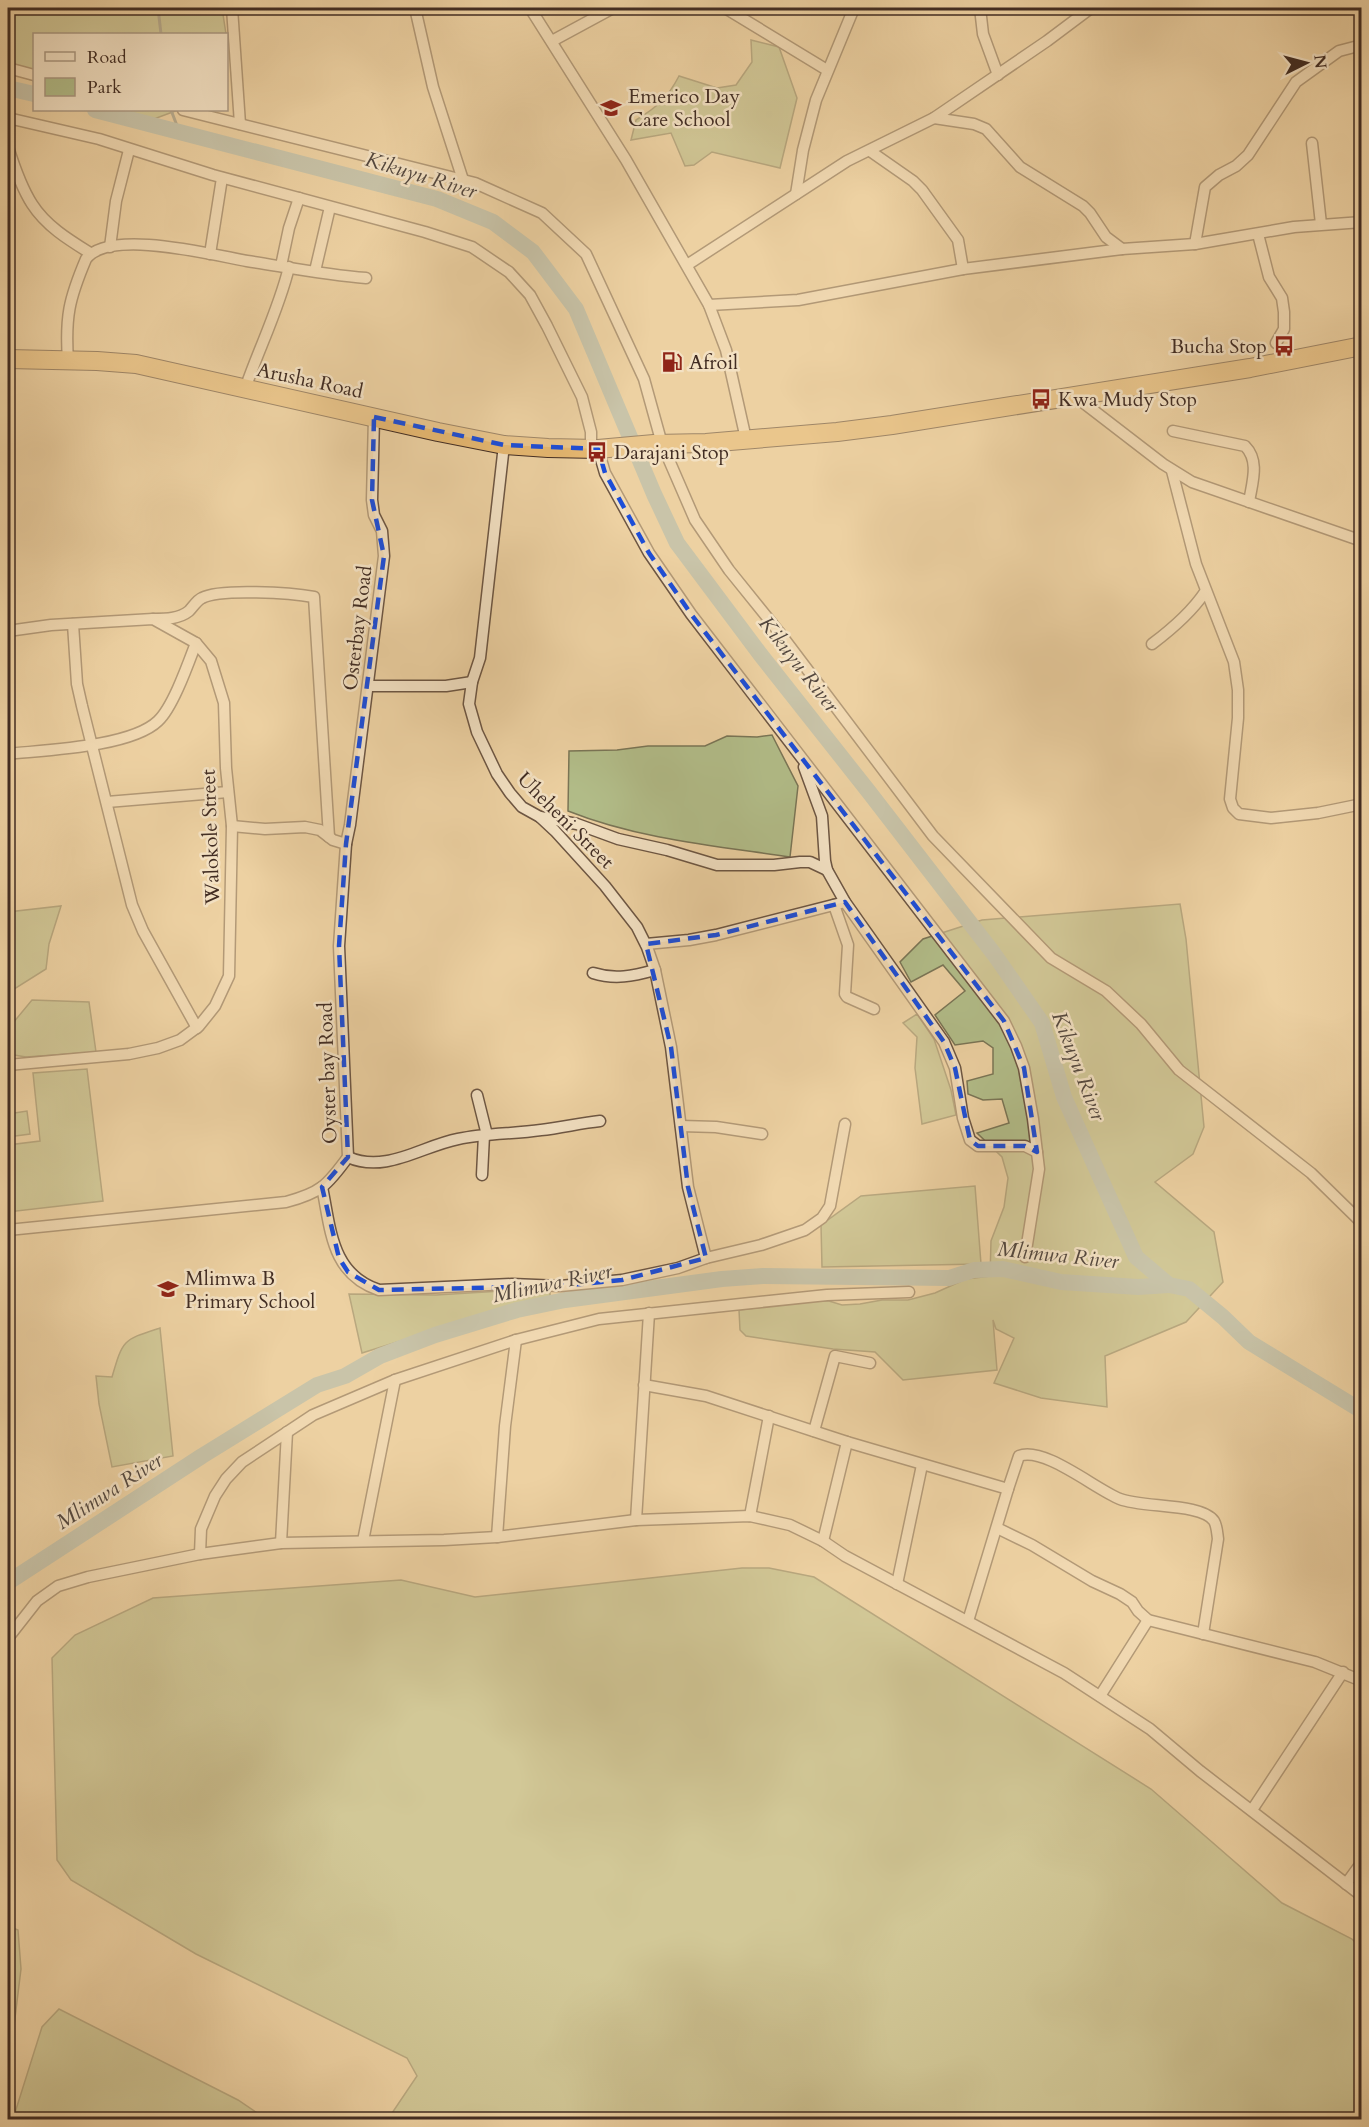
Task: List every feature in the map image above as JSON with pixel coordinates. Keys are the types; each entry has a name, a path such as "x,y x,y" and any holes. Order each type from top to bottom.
{"highway":[{"name":"Arusha Road","path":"8,359 136,364 504,445 597,449 837,432 892,425 1250,368 1362,346"}],"street":[{"path":"232,8 240,124"},
{"path":"415,8 433,87 463,180"},
{"path":"530,8 626,160 709,305 726,350 746,439"},
{"path":"552,41 613,8"},
{"path":"725,8 827,70"},
{"path":"796,194 808,123 827,70 854,8"},
{"path":"980,8 983,34 998,75"},
{"path":"687,265 847,161 934,118 1091,8"},
{"path":"1195,244 1205,187 1248,155 1296,82 1339,51 1362,45"},
{"path":"8,68 33,75"},
{"path":"187,111 475,183 542,213 586,254 644,379 658,444 695,520 729,570 786,641 933,836 1051,958 1106,991 1141,1024 1179,1070 1311,1173 1362,1223"},
{"path":"8,118 99,139 222,178 456,241 472,247 509,272 530,295 582,397 605,473 650,553 727,663 1004,1021 1024,1068 1039,1169 1025,1257"},
{"path":"934,118 974,124 986,129 1020,167 1083,207 1090,213 1106,237 1122,249"},
{"path":"1312,142 1321,224"},
{"path":"8,147 15,170 32,205 60,235 90,254"},
{"path":"110,247 116,201 129,150"},
{"path":"870,151 913,181 922,190 958,240 963,269"},
{"path":"210,254 222,178"},
{"path":"245,389 262,340 284,290 289,228 299,198"},
{"path":"315,271 330,207"},
{"path":"709,305 798,300 963,269 1122,249 1195,244 1321,224 1362,222"},
{"path":"1258,234 1269,277 1282,298 1284,329 1275,343"},
{"path":"68,361 66,339 68,307 81,271 90,254 110,247 170,246 285,267 366,278"},
{"path":"1076,397 1172,471 1192,483 1362,541"},
{"name":"Osterbay Road","path":"346,844 384,556 382,531 374,515 372,500 374,417"},
{"path":"1173,431 1245,446 1251,452 1254,460 1249,502"},
{"name":"Uheheni Street","path":"504,445 480,658 472,682 469,704 477,732 497,774 510,793 522,807 540,817 555,831 605,886 637,927 645,944 655,970 671,1047 688,1187 706,1258"},
{"path":"1172,471 1205,592 1234,662 1238,718 1230,799 1233,808 1239,814 1271,818 1318,813 1362,804"},
{"path":"1152,644 1180,621 1198,603 1205,592"},
{"path":"8,631 180,616 202,598 221,593 289,593 314,597 329,837"},
{"name":"Walokole Street","path":"8,1065 129,1054 158,1048 180,1040 197,1028 215,1006 229,976 232,826 224,703 211,661 196,643 153,619"},
{"path":"73,624 77,684 132,905 143,930 197,1028"},
{"path":"8,754 91,745 143,731 159,721 196,643"},
{"path":"368,686 446,687 472,682"},
{"path":"799,754 822,816 825,861 840,903 848,945 845,994 874,1009"},
{"path":"107,802 228,792"},
{"path":"540,817 577,824 618,839 667,850 717,865 774,865 810,862 827,870"},
{"path":"232,826 265,829 305,827 320,830 329,837 346,844"},
{"name":"Oyster bay Road","path":"8,1230 286,1202 309,1196 334,1176 348,1157 339,946 346,844"},
{"path":"840,903 947,1048 955,1068 963,1118 970,1140 978,1146 1021,1145 1037,1152"},
{"path":"645,944 716,935 840,903"},
{"path":"593,973 608,978 621,978 655,970"},
{"path":"477,1095 485,1135 482,1175"},
{"path":"348,1157 360,1163 371,1164 399,1158 457,1139 539,1131 600,1121"},
{"path":"322,1187 339,1258 348,1272 363,1285 379,1290 512,1284 560,1286 622,1280 761,1245 805,1230 822,1218 830,1206 845,1124"},
{"path":"681,1126 716,1127 762,1134"},
{"path":"200,1554 201,1529 215,1496 226,1479 242,1462 313,1415 395,1380 516,1340 599,1319 827,1295 909,1292"},
{"path":"636,1520 649,1313"},
{"path":"497,1537 505,1426 516,1340"},
{"path":"814,1431 835,1356 870,1363"},
{"path":"363,1541 395,1380"},
{"path":"644,1385 706,1396 847,1442 1008,1489"},
{"path":"750,1516 769,1416"},
{"path":"281,1543 287,1432"},
{"path":"823,1541 847,1442"},
{"path":"968,1621 1019,1456 1031,1453 1062,1466 1119,1498 1150,1506 1194,1510 1213,1519 1217,1527 1218,1539 1203,1634"},
{"path":"897,1584 922,1465"},
{"path":"8,1638 37,1601 58,1586 88,1577 200,1554 281,1543 497,1537 636,1520 750,1516 790,1525 823,1541 845,1556 1065,1672 1150,1729 1362,1896"},
{"path":"997,1528 1120,1594 1132,1602 1148,1620 1267,1648 1343,1672 1362,1681"},
{"path":"1100,1696 1148,1620"},
{"path":"1251,1809 1343,1672"},
{"path":"1346,1884 1362,1862"}],"highlighted area":[{"path":"374,417 504,445 598,449 605,473 649,553 691,614 1004,1021 1024,1068 1037,1152 1025,1146 978,1146 970,1140 955,1068 944,1042 845,902 716,935 646,944 671,1047 688,1187 706,1258 622,1280 560,1286 379,1290 348,1272 339,1258 322,1187 348,1157 339,946 346,844 384,556 372,500"}],"green space":[{"path":"8,8 222,8 226,33 33,33 33,81 8,72"},
{"path":"751,40 779,47 797,98 780,168 712,152 694,165 685,166 671,133 631,140 636,120 661,102 679,76 717,88 736,85 752,62"},
{"path":"126,111 175,111 154,119"},
{"path":"772,735 798,786 790,857 649,835 595,821 568,811 569,751 617,750 648,746 705,746 727,736"},
{"path":"1180,904 1186,939 1204,1127 1193,1154 1155,1182 1214,1232 1223,1282 1186,1322 1105,1356 1107,1407 1041,1398 994,1383 1014,1338 996,1329 993,1320 997,1370 903,1380 875,1352 833,1349 746,1336 740,1330 739,1310 815,1301 829,1301 842,1305 882,1300 908,1300 935,1293 966,1279 990,1276 991,1241 1004,1207 1008,1178 1002,1157 977,1133 1009,1123 1002,1099 983,1100 968,1094 967,1081 993,1074 993,1048 983,1041 955,1045 935,1015 965,991 943,965 911,982 900,962 923,939 982,920"},
{"path":"61,906 49,944 46,969 8,993 8,912"},
{"path":"32,1000 89,1002 96,1052 26,1057 8,1054 8,1029"},
{"path":"917,1014 934,1039 951,1090 956,1115 922,1124 915,1068 917,1037 903,1023"},
{"path":"87,1069 103,1201 8,1212 8,1145 40,1141 33,1073"},
{"path":"27,1111 30,1134 8,1137 8,1114"},
{"path":"975,1186 981,1264 822,1267 821,1225 861,1196"},
{"path":"502,1291 550,1292 550,1298 493,1312 362,1353 349,1294 436,1295"},
{"path":"160,1328 173,1456 112,1467 99,1404 96,1376 112,1377 119,1355 126,1343 138,1335"},
{"path":"742,1568 769,1568 814,1577 1151,1789 1282,1903 1352,1939 1361,1948 1361,2119 388,2119 417,2076 407,2058 196,1954 71,1880 57,1860 52,1658 75,1635 153,1598 401,1580 475,1597"},
{"path":"8,1926 18,1930 21,1969 8,2058"},
{"path":"59,2009 238,2100 266,2119 13,2119 42,2027"}],"waterway":[{"path":"158,8 161,33"},
{"name":"Kikuyu River","path":"8,88 33,94"},
{"name":"Kikuyu River","path":"99,111 437,199 493,222 533,252 576,309 677,543 760,654 994,954 1042,1023 1064,1097 1136,1257 1169,1285 1189,1289 1249,1342 1362,1411"},
{"path":"171,111 179,131"},
{"name":"Mlimwa River","path":"10,1581 202,1456 317,1385 345,1376 380,1356 435,1335 517,1310 565,1300 722,1279 763,1276 949,1278 974,1270 1003,1269 1061,1282 1138,1287 1169,1285"}],"place":[{"name":"Emerico Day Care School","path":"611,108"},
{"name":"Bucha Stop","path":"1284,346"},
{"name":"Afroil","path":"672,362"},
{"name":"Kwa Mudy Stop","path":"1041,399"},
{"name":"Darajani Stop","path":"597,452"},
{"name":"Mlimwa B Primary School","path":"168,1289"}]}
